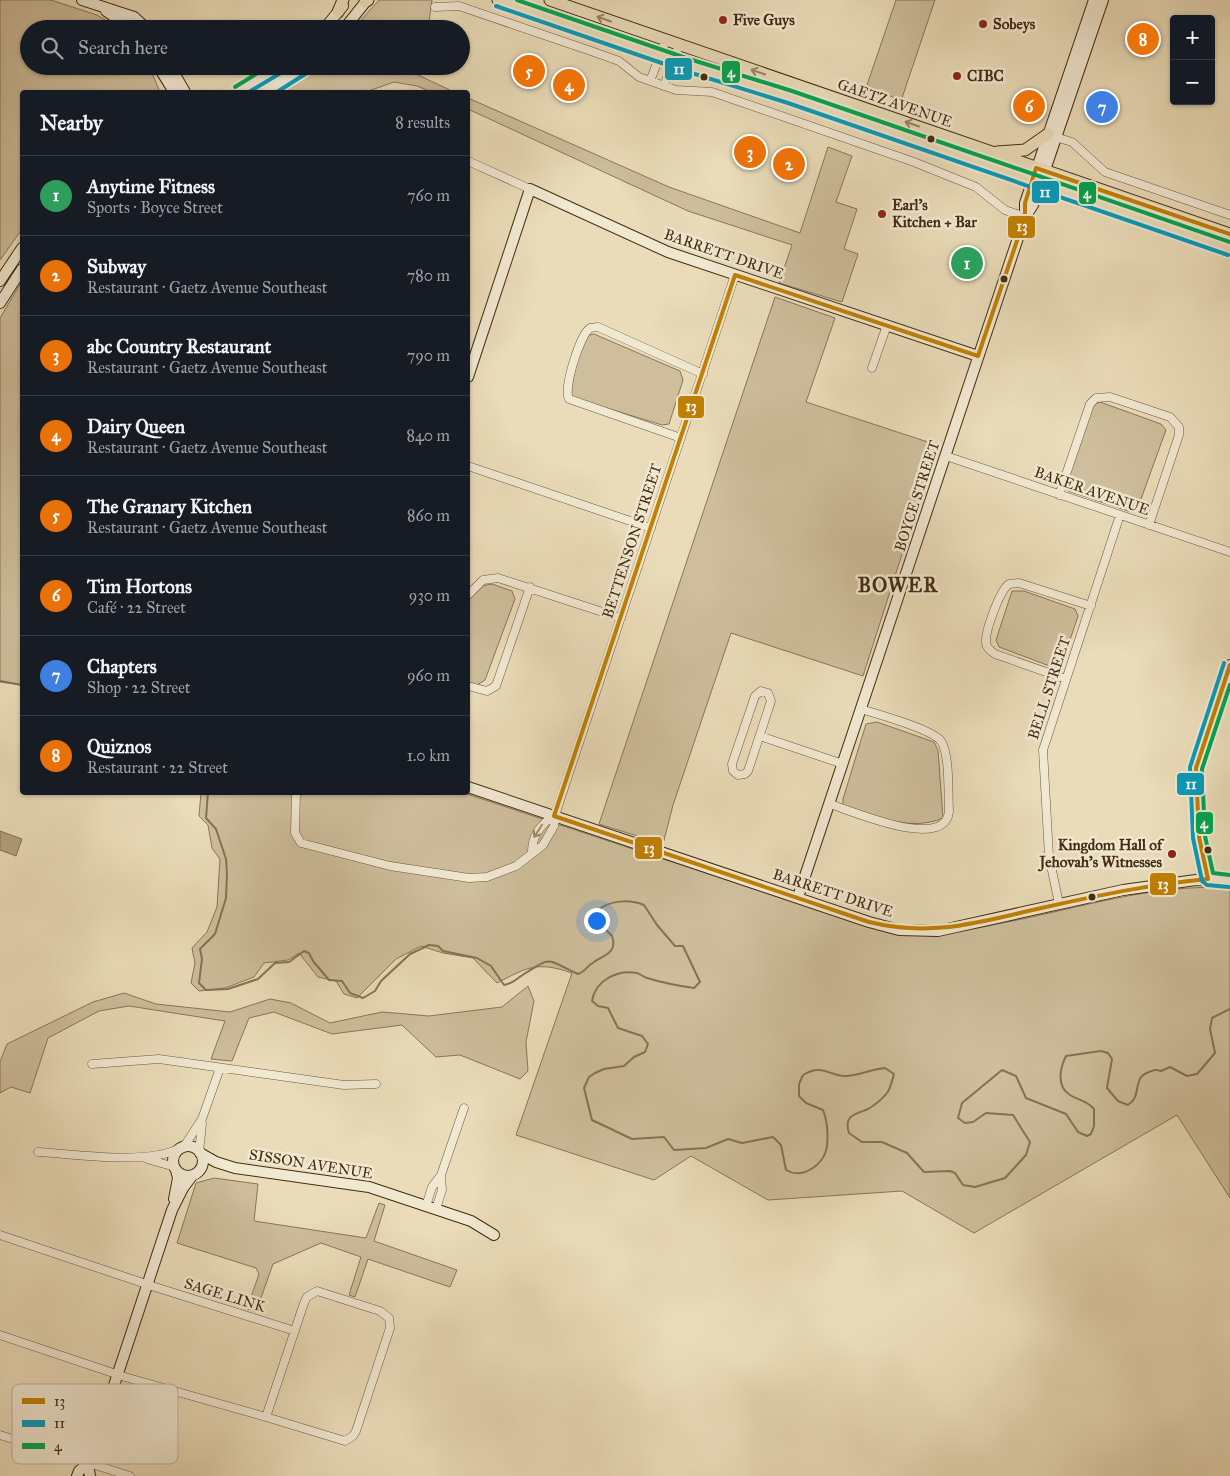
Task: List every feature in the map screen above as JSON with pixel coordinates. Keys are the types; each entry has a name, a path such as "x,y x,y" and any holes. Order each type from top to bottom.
{"main road":[{"path":"338,12 343,0"},
{"name":"GAETZ AVENUE","path":"498,0 790,97 1230,248"},
{"name":"GAETZ AVENUE","path":"550,0 1230,234"},
{"path":"991,152 1024,150 1052,136"}],"street":[{"path":"82,0 93,2 134,17 137,20"},
{"path":"331,20 348,0"},
{"path":"1052,136 1094,0"},
{"path":"1052,136 1103,0"},
{"path":"351,20 367,1"},
{"path":"93,2 119,20"},
{"path":"434,7 459,6 613,59 635,75 664,86 680,91 712,92 914,162 976,187 1005,210 1025,217"},
{"path":"650,81 666,40"},
{"path":"664,86 679,45"},
{"path":"163,75 171,90"},
{"path":"242,90 266,75"},
{"path":"268,90 292,75"},
{"path":"176,76 184,90"},
{"path":"176,76 191,90"},
{"path":"1052,136 1072,142 1105,172 1230,215"},
{"name":"BOYCE STREET","path":"798,897 1025,217 1025,203 1037,181 1052,136"},
{"name":"BARRETT DRIVE","path":"470,162 654,246 978,356"},
{"path":"470,371 530,190"},
{"path":"0,280 20,251"},
{"path":"0,303 20,272"},
{"name":"BETTENSON STREET","path":"296,795 296,837 301,844 390,866 469,878 487,877 505,872 516,866 543,845 554,826 554,816 735,275"},
{"path":"872,368 887,325"},
{"path":"681,438 569,399 566,387 582,336 590,328 598,327 703,374"},
{"path":"1059,495 1090,404 1096,398 1110,396 1170,417 1179,428 1179,435 1149,525"},
{"name":"BAKER AVENUE","path":"946,456 1230,552"},
{"path":"470,467 651,528"},
{"name":"BELL STREET","path":"1059,904 1049,856 1042,757 1044,743 1120,515"},
{"path":"470,593 480,582 492,578 505,579 621,618"},
{"path":"1066,679 995,654 988,648 987,637 1000,595 1009,584 1019,583 1091,606"},
{"path":"470,687 487,691 496,686 530,587"},
{"path":"1208,880 1199,837 1196,768 1230,665"},
{"path":"761,691 768,693 771,701 760,736 748,771 745,774 738,775 733,771 732,764 755,696 761,691"},
{"path":"830,804 905,827 933,829 941,827 947,819 949,811 945,756 941,741 929,732 861,709"},
{"path":"760,736 843,764"},
{"name":"BARRETT DRIVE","path":"470,789 881,926 922,932 946,929 1128,889 1208,880 1230,881"},
{"path":"92,1064 159,1059 344,1085 376,1084"},
{"path":"115,1384 172,1210 183,1188 195,1174 203,1160 200,1152 202,1119 220,1068"},
{"path":"426,1206 432,1187 441,1175 464,1108"},
{"path":"172,1210 177,1181 174,1159 202,1119"},
{"path":"38,1152 142,1158 168,1154 181,1148 194,1147 200,1152"},
{"name":"SISSON AVENUE","path":"200,1152 216,1162 235,1168 369,1187 471,1221 494,1235"},
{"path":"142,1158 175,1169 184,1175 195,1174"},
{"name":"SISSON AVENUE","path":"195,1174 235,1168"},
{"path":"436,1209 442,1190 441,1175"},
{"name":"SAGE LINK","path":"0,1235 147,1284 295,1330"},
{"path":"178,1391 340,1440 349,1439 356,1431 390,1328 389,1318 380,1311 316,1291 307,1297 266,1417"},
{"path":"0,1335 152,1384"},
{"path":"0,1435 12,1439"},
{"path":"77,1476 79,1471 88,1464"},
{"path":"88,1464 90,1476"},
{"path":"88,1464 130,1476"}],"shaded area":[{"path":"0,0 51,0 97,15 105,20 20,20 20,75 153,75 159,90 20,90 20,232 0,260"},
{"path":"379,0 432,0 429,20 361,20"},
{"path":"896,0 935,0 901,101 867,85"},
{"path":"304,75 418,75 450,90 427,90 417,86 394,82 372,90 281,90"},
{"path":"470,99 669,187 800,233 828,147 852,156 836,202 857,209 844,249 858,254 842,302 779,283 792,245 688,211 470,110"},
{"path":"20,284 20,685 0,682 0,318"},
{"path":"775,297 835,318 806,402 937,445 863,676 731,633 673,805 663,844 599,824"},
{"path":"594,334 680,371 683,380 669,424 662,425 574,398 568,389 584,336"},
{"path":"1100,402 1161,424 1166,430 1137,510 1131,512 1068,491 1063,484 1089,406"},
{"path":"492,584 512,591 515,599 485,680 477,685 470,683 470,594 476,587"},
{"path":"1012,591 1024,591 1075,609 1078,616 1061,667 1055,668 999,647 996,640"},
{"path":"877,722 934,742 938,750 943,818 931,822 905,823 880,818 843,806 843,799 866,724"},
{"path":"201,795 470,795 871,928 905,934 937,934 968,930 1115,898 1172,889 1230,888 1230,1198 1177,1115 974,1233 902,1191 768,1200 691,1156 654,1180 516,1135 572,973 550,967 533,968 517,973 497,983 473,958 443,953 421,946 396,959 357,998 344,994 336,981 318,977 299,953 288,960 264,963 254,977 225,988 199,991 191,983 195,963 192,948 207,932 217,907 220,859 212,848 208,825 199,816"},
{"path":"0,831 22,839 16,856 0,850"},
{"path":"528,986 534,1001 526,1042 528,1071 520,1079 460,1055 436,1057 402,1025 332,1034 274,1012 249,1018 232,1061 211,1059 225,1021 129,1006 99,1011 48,1038 30,1093 11,1087 0,1093 0,1062 7,1044 93,1002 124,993 156,1004 230,1012 270,999 291,1003 330,1023 382,1012 429,1016 502,1007"},
{"path":"214,1178 258,1184 254,1221 366,1238 379,1203 385,1205 374,1241 457,1270 450,1287 368,1259 355,1297 349,1295 361,1257 321,1243 273,1264 256,1312 247,1309 259,1274 256,1268 177,1243 196,1183"}],"waterway":[{"path":"0,681 20,685"},
{"path":"208,795 206,818 216,829 226,859 227,874 226,898 215,934 200,949 202,959 199,983 206,990 228,989 258,979 275,963 289,962 304,951 309,953 313,961 329,980 342,981 350,993 363,998 375,991 381,981 410,954 429,945 438,946 443,951 477,958 491,966 504,985 511,983 544,962 554,963 578,974 612,950 612,936 596,920 597,911 607,905 626,901 644,905 657,925 675,946 683,946 700,982 694,988 658,981 629,972 615,975 602,982 597,988 592,1001 598,1006 608,1008 618,1028 642,1036 648,1044 645,1052 634,1057 624,1066 604,1069 589,1077 584,1088 592,1120 632,1139 664,1137 674,1150 706,1148 728,1139 742,1143 773,1137 781,1145 786,1170 793,1173 806,1172 822,1159 827,1146 827,1132 823,1110 806,1103 799,1096 799,1084 803,1075 815,1070 821,1070 849,1076 885,1068 894,1074 888,1091 873,1106 855,1114 849,1119 849,1133 862,1142 882,1142 907,1153 924,1172 950,1171 955,1173 963,1185 975,1187 1005,1178 1026,1155 1030,1142 1013,1115 986,1113 973,1122 965,1123 958,1118 962,1103 1002,1070 1016,1076 1026,1098 1066,1114 1078,1132 1087,1136 1091,1134 1094,1126 1094,1109 1086,1102 1070,1095 1063,1087 1060,1077 1066,1056 1101,1051 1108,1053 1112,1059 1107,1088 1118,1101 1128,1105 1135,1097 1140,1078 1149,1072 1161,1071 1170,1067 1187,1076 1197,1074 1215,1053 1210,1029 1212,1018 1230,1009"}],"transit line":[{"name":"4","path":"517,0 686,58 792,91 1230,242"},
{"name":"11","path":"496,6 682,70 788,103 1228,255"},
{"name":"4","path":"235,87 254,75"},
{"name":"11","path":"252,90 277,75"},
{"name":"11","path":"280,90 304,75"},
{"name":"13","path":"1230,234 1036,168 1025,203 1025,217 978,356 735,275 554,816 869,922 893,927 937,928 958,926 1127,890 1208,879 1199,837 1196,768 1230,665"},
{"name":"11","path":"1224,663 1190,767 1193,838 1202,881 1207,885 1229,887"},
{"name":"4","path":"1230,685 1202,769 1205,836 1213,873 1230,875"}],"place":[{"name":"Five Guys","path":"723,20"},
{"name":"Sobeys","path":"983,24"},
{"name":"Quiznos","path":"1143,39"},
{"name":"The Granary Kitchen","path":"529,71"},
{"name":"CIBC","path":"957,76"},
{"name":"Dairy Queen","path":"569,85"},
{"name":"Tim Hortons","path":"1029,106"},
{"name":"Chapters","path":"1102,107"},
{"name":"abc Country Restaurant","path":"750,152"},
{"name":"Subway","path":"789,164"},
{"name":"Earl's Kitchen + Bar","path":"882,214"},
{"name":"Anytime Fitness","path":"967,263"},
{"name":"Kingdom Hall of Jehovah's Witnesses","path":"1172,854"}],"district":[{"name":"BOWER","path":"898,585"}]}
